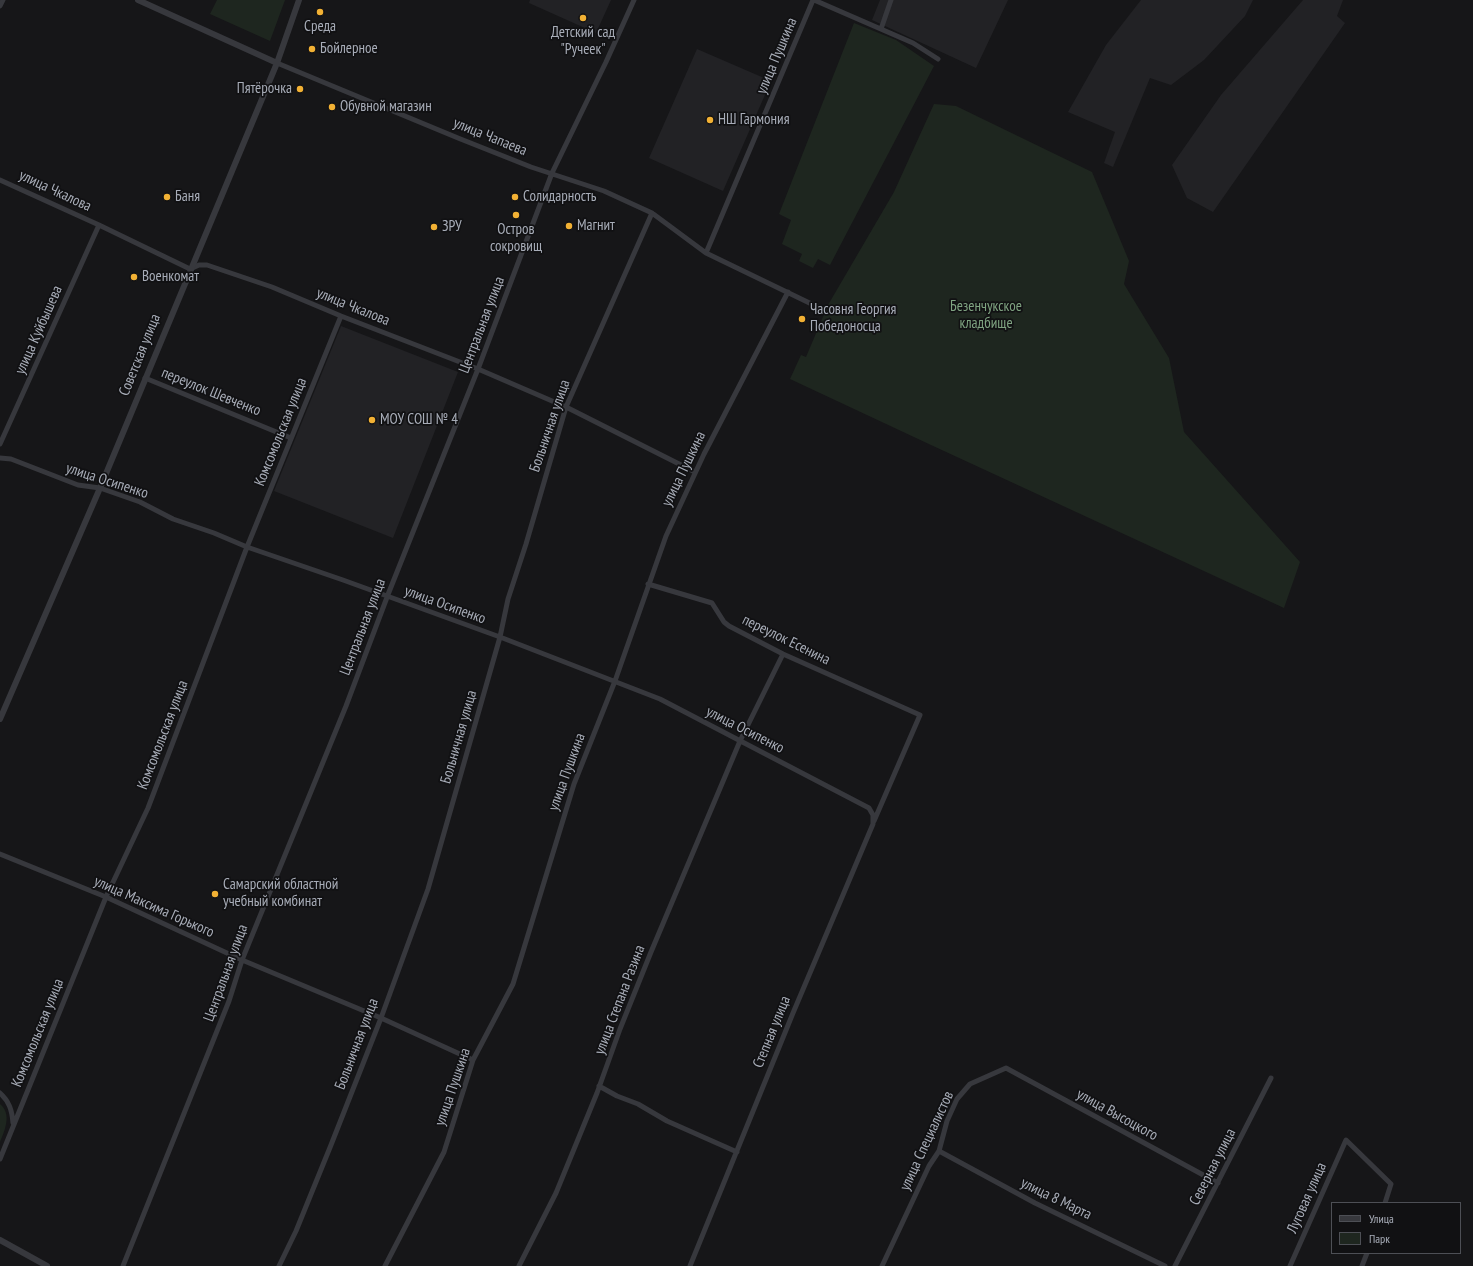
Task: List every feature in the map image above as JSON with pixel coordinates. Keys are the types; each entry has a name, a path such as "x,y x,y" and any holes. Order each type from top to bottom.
{"street":[{"path":"0,6 3,0"},
{"name":"улица Чапаева","path":"138,0 276,63 458,138 531,167 604,191 652,213 706,253 824,310"},
{"name":"Советская улица","path":"0,719 100,488 276,63 299,0"},
{"name":"Центральная улица","path":"123,1266 229,1001 242,960 346,706 387,597 478,369 552,173 606,62 634,0"},
{"path":"814,0 913,43 938,59"},
{"name":"улица Пушкина","path":"706,253 814,0"},
{"path":"881,29 891,0"},
{"name":"улица Чкалова","path":"0,180 99,225 190,269 199,265 207,265 272,287 341,316 478,369 566,407 695,472"},
{"name":"Больничная улица","path":"278,1266 296,1231 331,1146 428,890 500,637 508,599 526,544 566,407 652,213"},
{"name":"улица Куйбышева","path":"0,444 99,225"},
{"name":"улица Пушкина","path":"385,1266 444,1152 473,1060 513,984 574,784 615,681 666,536 695,472 788,292"},
{"name":"Комсомольская улица","path":"0,1159 106,898 148,808 247,547 341,316"},
{"name":"переулок Шевченко","path":"145,378 291,438"},
{"name":"улица Осипенко","path":"0,458 11,459 78,485 100,488 140,502 173,519 214,533 247,547 500,637 660,699 869,808 873,815 873,824"},
{"name":"переулок Есенина","path":"648,584 712,603 724,622 783,654 920,715"},
{"name":"улица Степана Разина","path":"519,1266 556,1193 654,945 740,741 783,654"},
{"name":"Степная улица","path":"690,1266 793,1013 920,715"},
{"name":"улица Максима Горького","path":"0,854 106,898 242,960 380,1018 473,1060"},
{"name":"улица Специалистов","path":"882,1266 929,1166 939,1151 947,1121 957,1099 970,1084 1006,1068"},
{"name":"улица Высоцкого","path":"1006,1068 1218,1183"},
{"name":"Северная улица","path":"1175,1266 1271,1078"},
{"path":"599,1086 617,1096 638,1104 667,1121 737,1152"},
{"path":"0,1093 6,1099 11,1108 14,1124"},
{"name":"Луговая улица","path":"1290,1266 1346,1140 1392,1184 1385,1202"},
{"name":"улица 8 Марта","path":"939,1151 1035,1203 1165,1266"},
{"path":"0,1240 46,1266"},
{"path":"1362,1266 1367,1254"}],"shaded area":[{"name":"Детский сад \"Ручеек\"","path":"530,0 611,0 596,33 529,3"},
{"path":"880,0 1008,0 976,68 872,20"},
{"path":"1141,0 1253,0 1245,16 1204,60 1171,85 1150,78 1113,167 1104,163 1115,132 1068,112 1106,45"},
{"path":"1303,0 1343,0 1337,16 1345,23 1213,212 1187,198 1172,165 1221,95"},
{"name":"НШ Гармония","path":"697,49 771,81 723,191 649,158"},
{"name":"МОУ СОШ № 4","path":"341,326 458,372 393,538 274,491"}],"green space":[{"path":"217,0 285,0 270,41 210,14"},
{"path":"854,23 896,40 934,66 830,265 818,259 813,268 799,261 802,254 782,244 791,220 779,214"},
{"name":"Безенчукское кладбище","path":"934,104 956,106 1092,172 1129,261 1124,284 1169,358 1184,432 1300,562 1284,608 790,379 801,355 806,357 828,305 894,192"},
{"path":"0,1104 4,1108 7,1117 0,1142"}],"place":[{"name":"Среда","path":"320,12"},
{"name":"Детский сад \"Ручеек\"","path":"583,18"},
{"name":"Бойлерное","path":"312,49"},
{"name":"Пятёрочка","path":"300,89"},
{"name":"Обувной магазин","path":"332,107"},
{"name":"НШ Гармония","path":"710,120"},
{"name":"Баня","path":"167,197"},
{"name":"Солидарность","path":"515,197"},
{"name":"Остров сокровищ","path":"516,215"},
{"name":"Магнит","path":"569,226"},
{"name":"ЗРУ","path":"434,227"},
{"name":"Военкомат","path":"134,277"},
{"name":"Часовня Георгия Победоносца","path":"802,319"},
{"name":"МОУ СОШ № 4","path":"372,420"},
{"name":"Самарский областной учебный комбинат","path":"215,894"}]}
